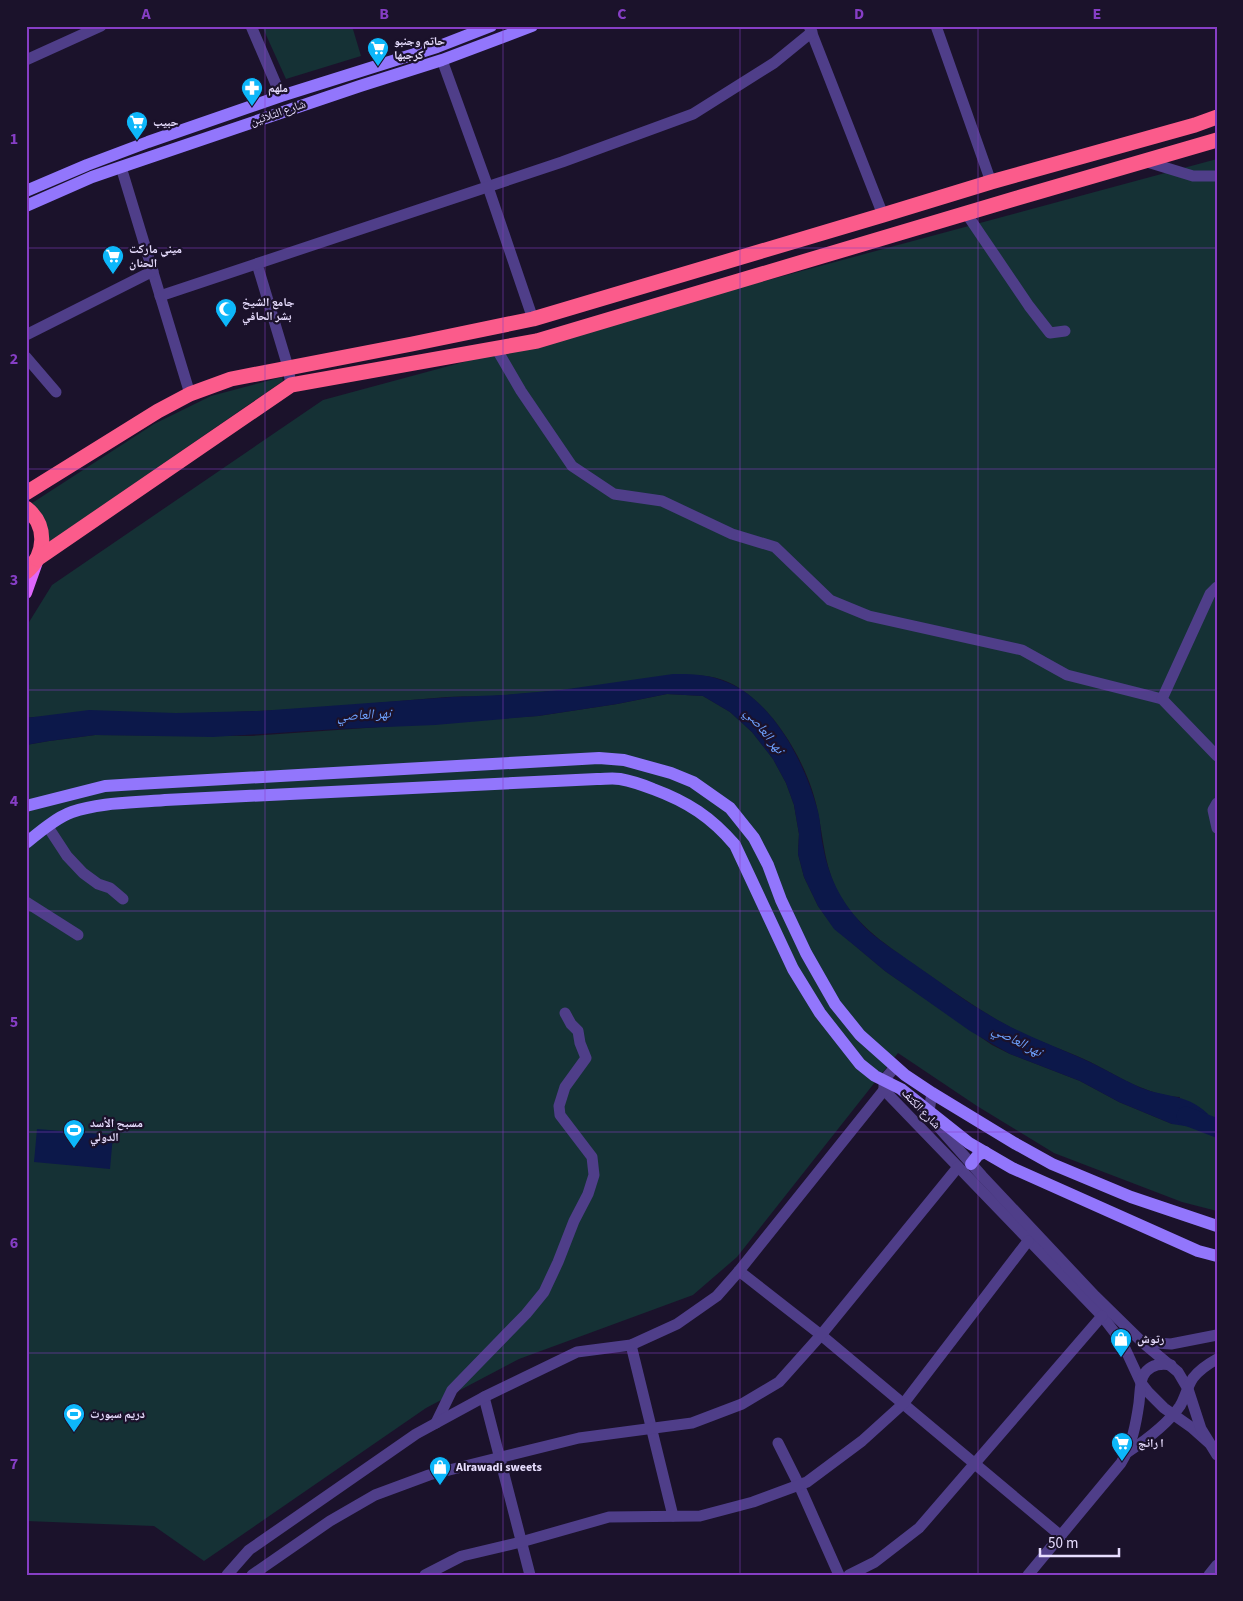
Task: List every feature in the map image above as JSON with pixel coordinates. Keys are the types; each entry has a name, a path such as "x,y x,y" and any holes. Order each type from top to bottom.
{"highway":[{"path":"26,494 158,411 190,394 231,379 533,319 884,216 991,182 1195,125 1217,117"},
{"path":"37,559 292,385 537,341 1217,140"},
{"path":"26,508 37,520 41,529 42,539 42,549 37,559 26,572"}],"main road":[{"path":"26,192 87,165 148,142 281,96 437,47 492,26"},
{"name":"شارع الثلاثين","path":"26,206 92,177 442,60 532,26"},
{"path":"148,142 152,156"},
{"path":"26,593 37,559"},
{"path":"26,806 105,786 599,758 624,760 657,768 693,782 730,808 754,838 806,953 835,1004 860,1034 895,1067 932,1093 1052,1164 1131,1197 1217,1226"},
{"path":"26,843 70,812 93,807 165,800 597,779 620,779 646,786 695,808 721,828 735,845 793,969 820,1013 860,1064 884,1085 901,1089 969,1143 1012,1168 1198,1251 1217,1256"},
{"path":"972,1164 978,1155 985,1152"}],"street":[{"path":"26,60 100,26"},
{"path":"251,26 281,96"},
{"path":"936,26 991,182"},
{"path":"160,296 562,162 693,114 774,62 811,29 884,216"},
{"path":"442,60 488,186 533,319"},
{"path":"1144,161 1193,176 1217,176"},
{"path":"121,167 190,394"},
{"path":"966,213 1029,306 1050,333 1065,331"},
{"path":"257,264 292,385"},
{"path":"26,335 152,271"},
{"path":"496,348 521,391 572,466 614,494 662,501 732,534 775,547 830,600 869,616 1022,650 1067,675 1162,699 1217,756"},
{"path":"26,357 56,392"},
{"path":"1162,699 1210,594 1217,587"},
{"path":"1217,802 1213,810 1217,828"},
{"path":"48,826 67,856 84,873 98,884 110,888 123,899"},
{"path":"26,902 78,935"},
{"path":"436,1423 452,1390 526,1314 544,1292 568,1234 588,1194 594,1175 592,1157 560,1115 559,1106 564,1087 586,1058 578,1031 571,1024 565,1013"},
{"path":"227,1575 249,1550 400,1445 436,1423 484,1397 577,1352 630,1345 677,1324 717,1296 739,1271 884,1085 895,1067"},
{"name":"شارع الكتف","path":"884,1085 958,1167 1102,1316 1125,1346 1141,1383"},
{"path":"932,1093 929,1111 936,1124 1095,1296 1142,1342 1178,1372 1188,1389 1196,1416 1217,1455"},
{"path":"252,1575 330,1521 375,1495 429,1475 579,1438 692,1422 742,1404 779,1382 821,1335 958,1167"},
{"path":"425,1575 462,1556 522,1542 609,1517 700,1516 753,1502 807,1482 862,1441 904,1403 1028,1241"},
{"path":"739,1271 904,1403 1061,1536"},
{"path":"849,1575 875,1562 919,1528 1102,1316"},
{"path":"1142,1342 1171,1344 1217,1335"},
{"path":"630,1345 673,1516"},
{"path":"1128,1452 1146,1439 1173,1414 1179,1407 1192,1379 1200,1370 1217,1359"},
{"path":"1028,1575 1121,1463 1128,1452 1143,1376 1152,1366 1165,1364 1171,1366"},
{"path":"1141,1383 1156,1400 1209,1443"},
{"path":"484,1397 530,1575"},
{"path":"778,1443 839,1575"},
{"path":"1209,1575 1217,1565"}],"green space":[{"path":"262,26 352,26 361,56 286,79"},
{"path":"1217,159 1217,1211 1182,1202 1054,1153 977,1106 898,1053 737,1257 693,1295 519,1359 426,1408 204,1561 154,1526 26,1521 26,745 95,735 251,736 538,716 667,694 703,696 730,712 752,732 773,759 786,783 794,805 799,834 798,854 804,877 818,906 834,928 885,971 992,1045 1010,1054 1080,1081 1119,1102 1172,1124 1180,1097 1143,1088 1086,1060 1006,1025 971,1004 868,930 849,909 836,887 826,856 814,794 797,755 772,717 757,701 723,680 699,675 686,675 522,694 447,697 305,709 26,718 26,627 52,585 323,400"},
{"path":"282,377 283,381 45,545 29,505 154,424 211,396"}],"water":[{"name":"نهر العاصي","path":"673,674 703,675 721,680 739,688 770,715 783,732 804,770 818,813 825,857 836,887 846,905 872,934 959,996 997,1020 1088,1061 1135,1085 1182,1098 1208,1114 1209,1124 1198,1128 1172,1124 1119,1102 1080,1081 1010,1054 970,1031 885,971 834,929 818,906 804,877 798,854 799,834 794,805 786,783 773,759 752,732 730,712 703,696 667,694 538,716 435,725 213,737 95,735 26,745 26,718 89,710 176,713 259,711 561,690"},
{"name":"مسبح الأسد الدولي","path":"37,1129 113,1135 110,1169 34,1162"}],"waterway":[{"name":"نهر العاصي","path":"1186,1116 1217,1128"}],"place":[{"name":"حاتم وجنبو كرجبها","path":"378,67"},
{"name":"ملهم","path":"252,107"},
{"name":"حبيب","path":"137,141"},
{"name":"ميني ماركت الحنان","path":"113,275"},
{"name":"جامع الشيخ بشر الحافي","path":"226,328"},
{"name":"مسبح الأسد الدولي","path":"74,1149"},
{"name":"رتوش","path":"1121,1358"},
{"name":"دريم سبورت","path":"74,1433"},
{"name":"ا رانج","path":"1122,1462"},
{"name":"Alrawadi sweets","path":"440,1486"}]}
